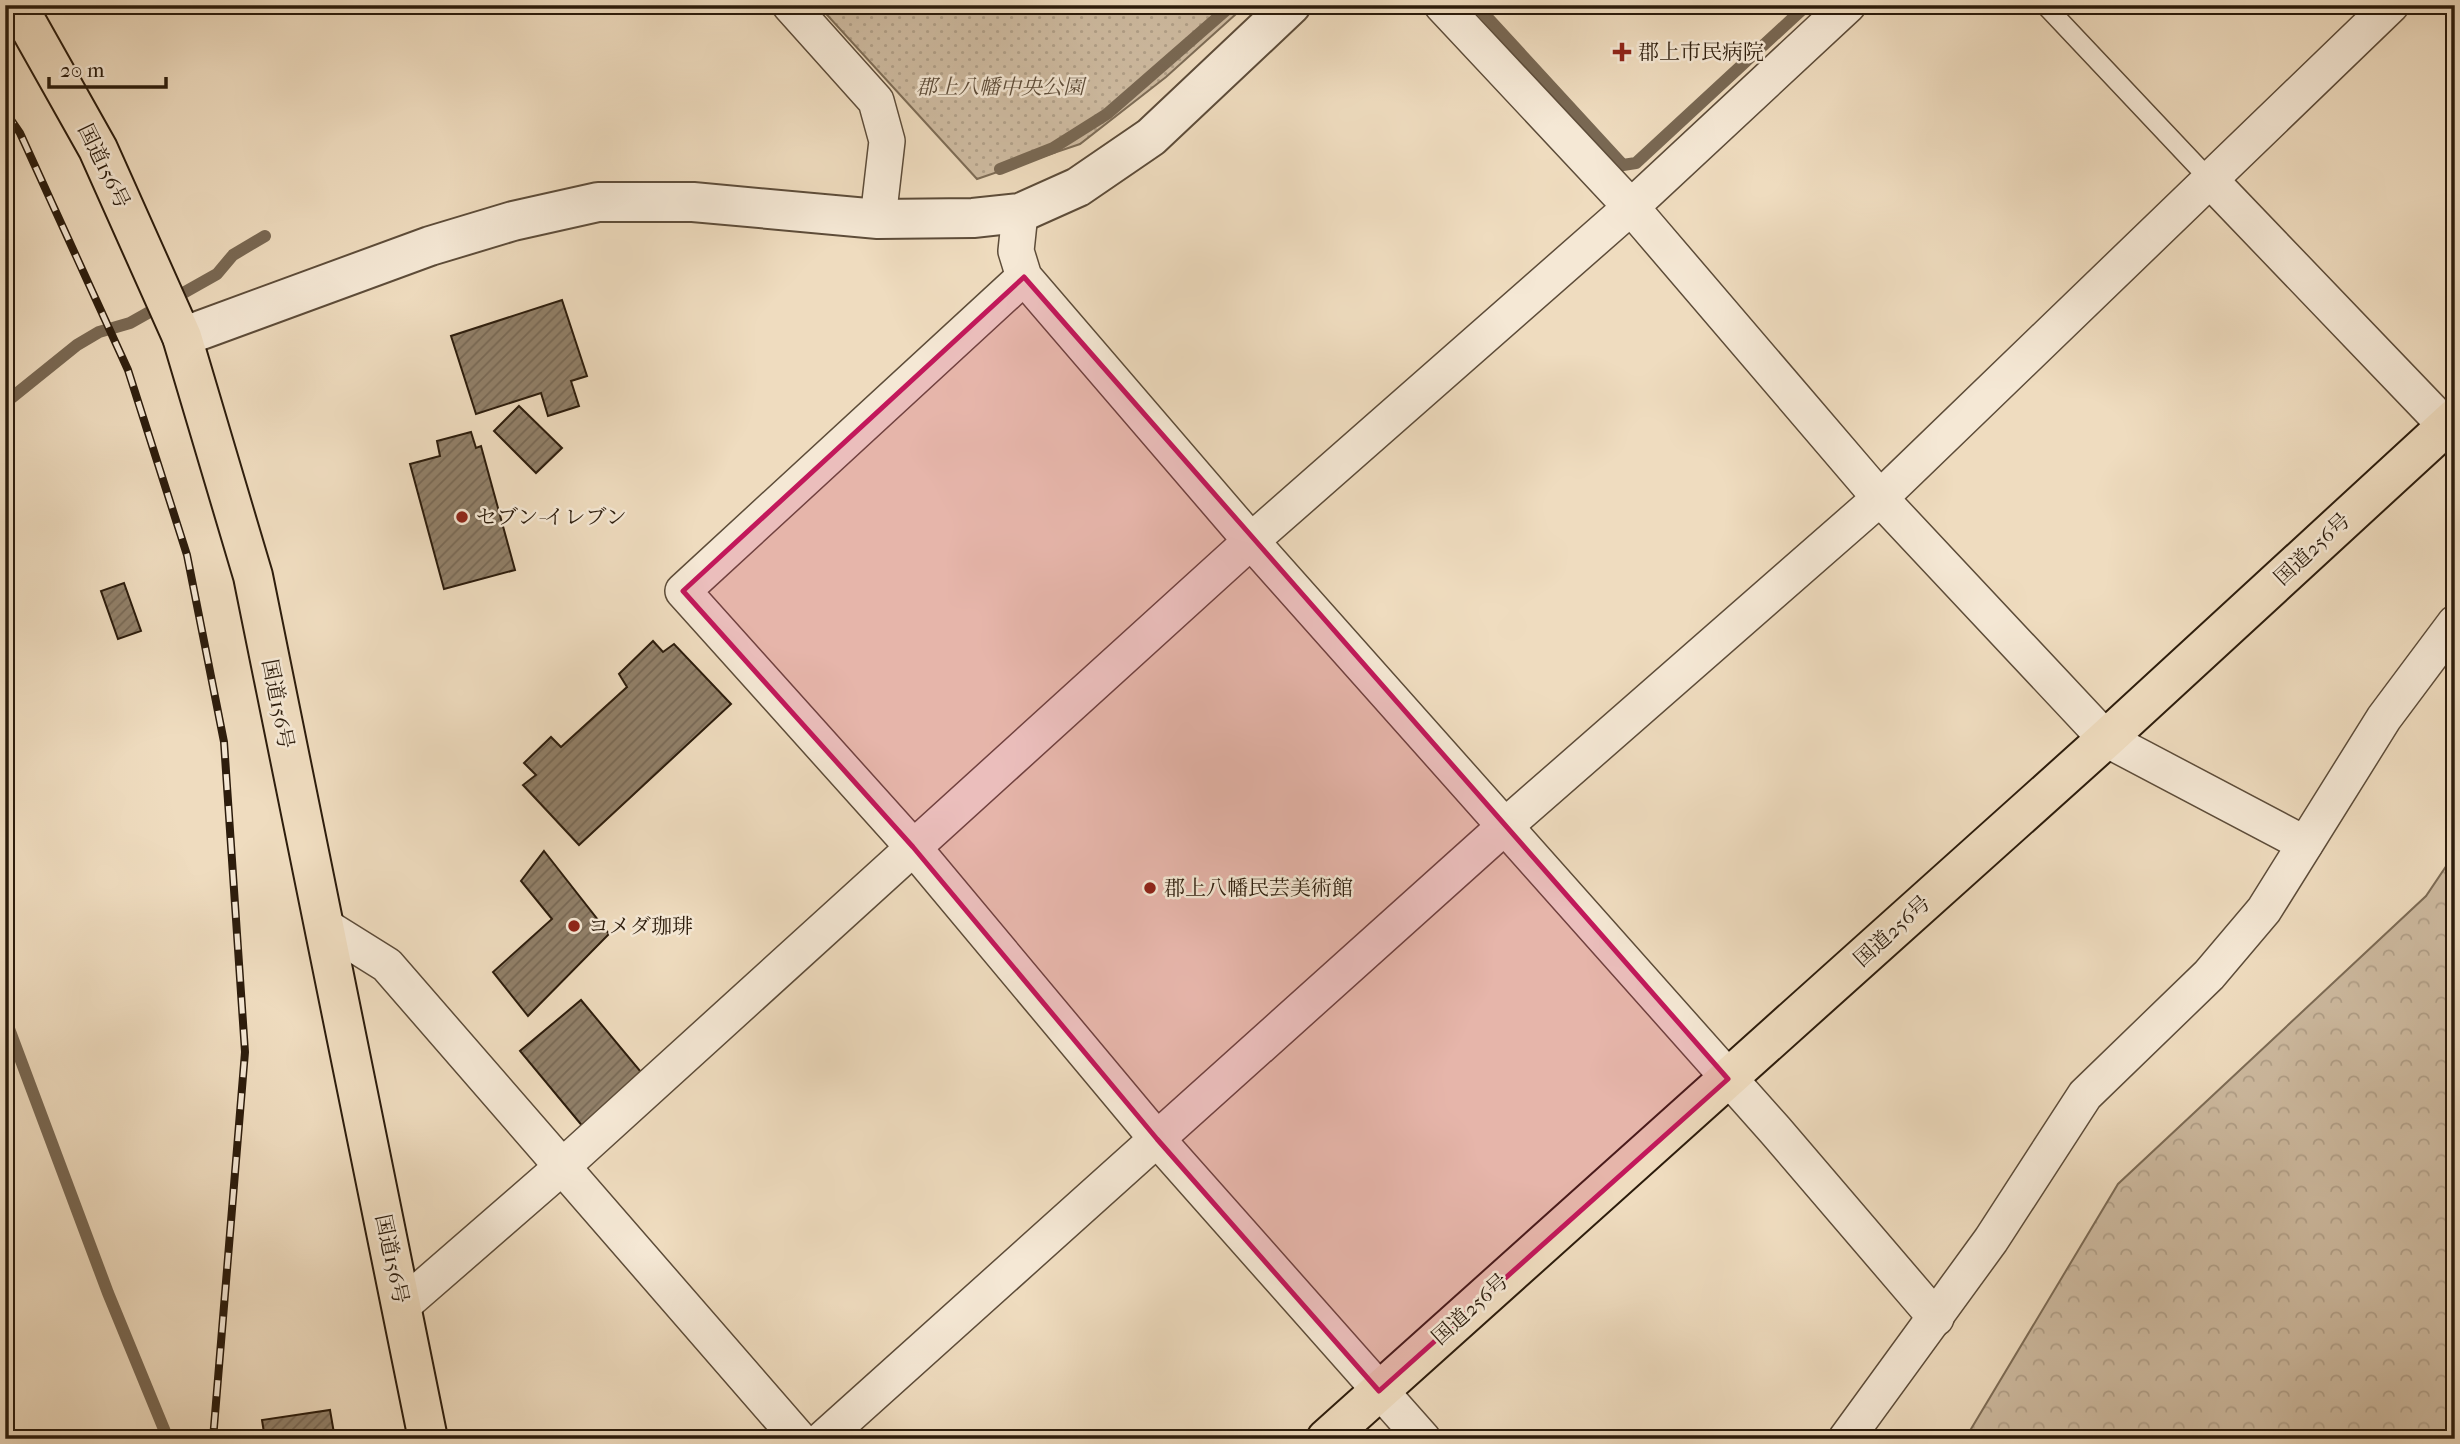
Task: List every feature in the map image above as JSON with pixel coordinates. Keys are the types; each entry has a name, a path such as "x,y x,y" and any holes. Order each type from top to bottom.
{"highway":[{"name":"国道156号","path":"17,5 98,149 180,332 253,576 428,1439"},
{"name":"国道256号","path":"1326,1439 2106,739 2450,422"}],"street":[{"path":"790,5 876,101 887,141 878,219"},
{"path":"180,332 430,246 513,221 598,202 693,202 878,219 973,218 1020,213 1078,187 1151,137 1291,5"},
{"path":"1442,5 1631,207 1880,498 2106,739 2305,844"},
{"path":"402,1306 563,1167 1251,541 1631,207 1849,5"},
{"path":"823,1439 1503,828 1880,498 2212,182 2391,5"},
{"path":"2212,182 2450,422"},
{"path":"1020,213 1016,251 1024,276 1251,541 1936,1318"},
{"path":"1024,276 683,591 914,847 1157,1139 1423,1439"},
{"path":"1846,1439 1991,1240 2085,1094 2209,975 2264,910 2384,718 2455,623"},
{"path":"323,925 387,965 799,1439"}],"lane":[{"path":"2045,5 2212,182"}],"highlighted area":[{"path":"1024,277 1728,1079 1379,1391 1157,1139 913,847 683,591"}],"green space":[{"name":"郡上八幡中央公園","path":"818,5 1246,5 1166,77 1080,144 977,179"},
{"path":"2455,853 2455,1439 1965,1439 2118,1184 2426,896"}],"building":[{"path":"562,300 587,376 571,381 579,406 548,416 541,393 476,414 451,336"},
{"path":"519,406 562,448 536,473 494,431"},
{"name":"セブン-イレブン","path":"471,432 476,448 481,446 515,570 444,589 410,464 440,456 437,441"},
{"path":"124,583 141,631 118,639 101,591"},
{"path":"653,641 663,652 674,644 731,704 579,845 523,785 536,775 524,763 551,737 561,747 627,687 619,674"},
{"name":"コメダ珈琲","path":"544,851 609,934 528,1016 493,972 552,919 521,881"},
{"path":"581,1000 646,1078 584,1128 520,1051"},
{"path":"330,1410 335,1439 265,1439 262,1420"}],"waterway":[{"path":"1000,169 1053,148 1107,114 1232,5"},
{"path":"1476,5 1623,165 1636,163 1807,5"},
{"path":"5,403 77,345 99,332 130,323 217,274 233,255 265,236"},
{"path":"5,1018 108,1293 168,1439"}],"railway":[{"path":"5,111 20,133 128,370 187,555 224,742 245,1052 213,1439"}],"place":[{"name":"郡上市民病院","path":"1622,52"},
{"name":"セブン-イレブン","path":"462,517"},
{"name":"郡上八幡民芸美術館","path":"1150,888"},
{"name":"コメダ珈琲","path":"574,926"}]}
